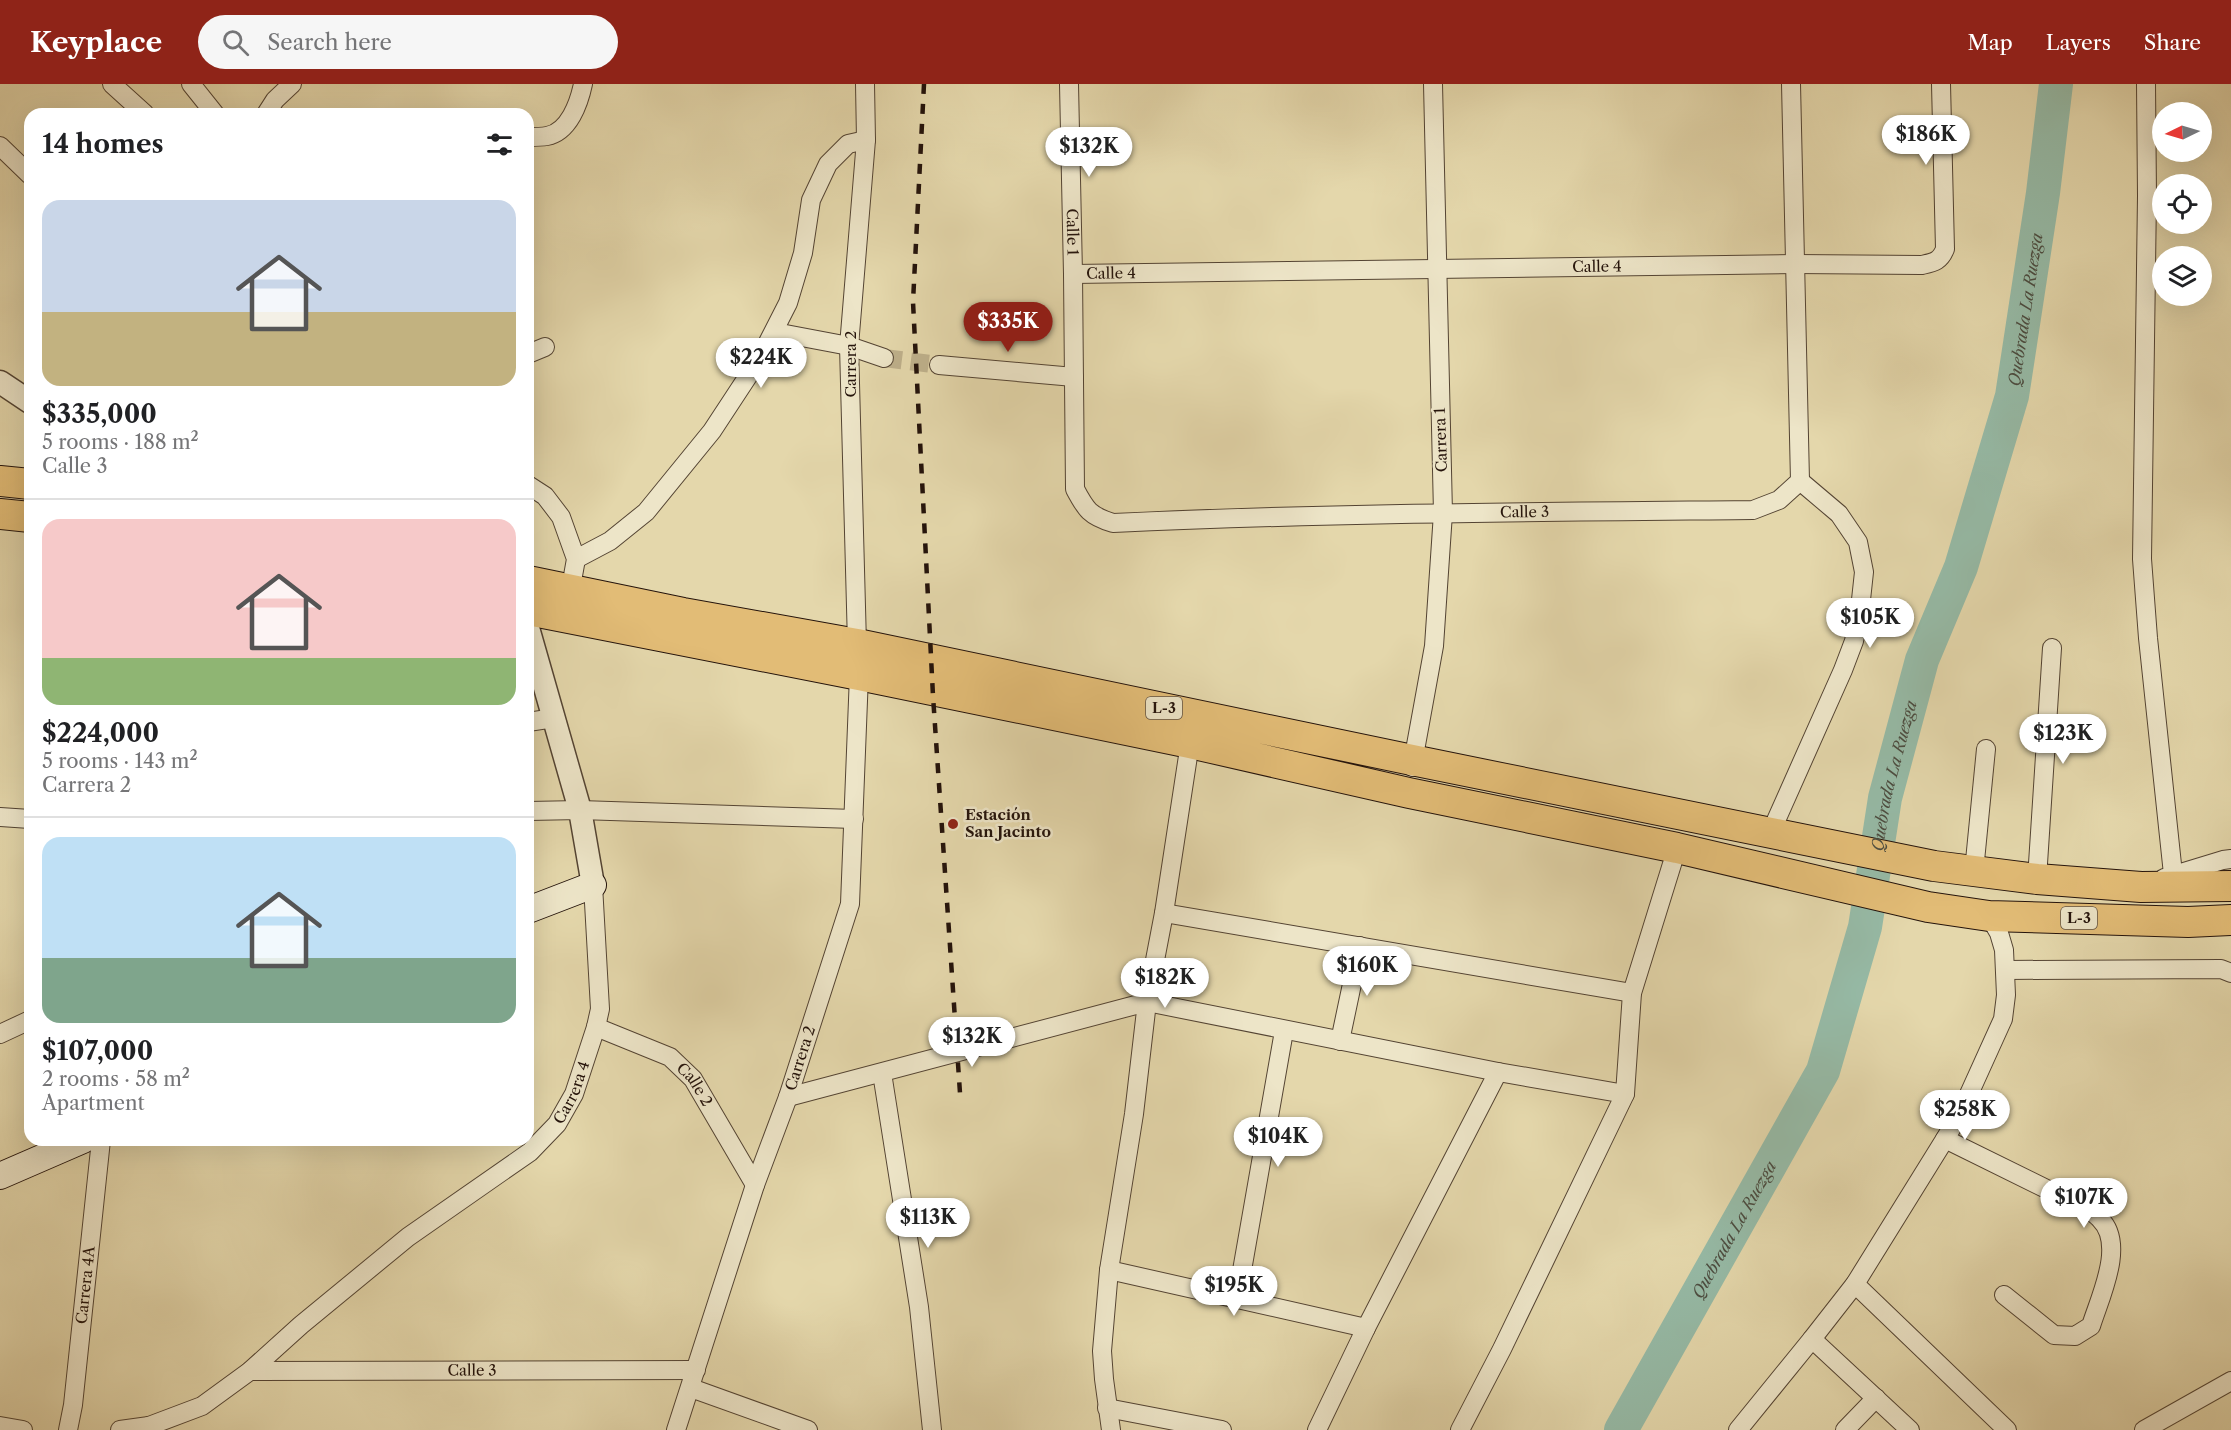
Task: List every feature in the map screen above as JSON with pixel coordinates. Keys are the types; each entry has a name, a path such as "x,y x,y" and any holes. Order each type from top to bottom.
{"main road":[{"path":"0,481 24,483"},
{"path":"0,514 24,516"},
{"name":"L-3","path":"534,584 568,604 859,675 1190,743 1409,793 1677,848 1928,907 1989,916 2188,922 2231,920"},
{"name":"L-3","path":"534,609 568,604 683,614 857,644 1934,866 2037,879 2141,887 2231,886"},
{"path":"534,908 593,885"},
{"path":"0,1176 64,1146"}],"street":[{"path":"112,84 138,108"},
{"path":"190,84 210,108"},
{"path":"270,108 291,84"},
{"path":"534,137 549,136 566,125 580,98 583,84"},
{"name":"Carrera 2","path":"857,644 849,346 866,140 865,84"},
{"name":"Calle 1","path":"1069,84 1074,274"},
{"name":"Carrera 1","path":"1409,793 1434,646 1443,513 1433,84"},
{"path":"1770,834 1850,651 1860,609 1864,572 1858,542 1839,514 1800,481 1791,84"},
{"name":"Calle 4","path":"1074,274 1795,264 1922,265 1934,263 1941,258 1945,249 1946,226 1941,84"},
{"path":"2146,84 2147,196 2142,559 2173,874"},
{"path":"576,559 610,542 629,528 662,494 712,431 775,332 788,303 803,254 811,200 828,165 848,144 866,140"},
{"path":"0,146 24,169"},
{"name":"Calle 3","path":"1074,274 1075,489 1083,506 1095,518 1113,523 1232,517 1753,510 1779,500 1800,481"},
{"path":"775,332 849,346 884,358"},
{"path":"939,365 1074,377"},
{"path":"0,382 24,398"},
{"path":"534,489 545,496 561,517 576,559 568,604"},
{"path":"2037,879 2052,648"},
{"name":"Carrera 4","path":"534,649 580,810 593,885 600,1009 574,1094 557,1124 534,1139"},
{"name":"Carrera 2","path":"676,1430 755,1185 788,1097 850,904 859,675"},
{"path":"534,721 554,718"},
{"path":"1111,1430 1102,1351 1110,1270 1134,1114 1147,1002 1164,913 1190,743"},
{"path":"1974,871 1986,749"},
{"path":"534,811 580,810 854,819"},
{"path":"0,817 24,819"},
{"path":"1460,1430 1502,1349 1625,1094 1632,993 1677,848"},
{"path":"2141,887 2173,874 2223,860 2231,860"},
{"path":"1164,913 1632,993"},
{"path":"1738,1430 1854,1284 1960,1114 2003,1018 2006,970 2004,950 1999,933 1989,916"},
{"path":"1340,1041 1360,946"},
{"path":"2006,970 2221,969 2231,973"},
{"path":"788,1097 1147,1002 1284,1031 1625,1094"},
{"name":"Calle 2","path":"596,1027 670,1057 693,1078 755,1185"},
{"path":"0,1034 24,1028"},
{"path":"1237,1299 1284,1031"},
{"path":"1317,1430 1366,1328 1498,1072"},
{"path":"882,1073 919,1307 932,1430"},
{"path":"1945,1139 2085,1208 2101,1219 2109,1232 2112,1258 2091,1326 2075,1336 2054,1335 2004,1295"},
{"name":"Carrera 4A","path":"68,1430 73,1405 101,1146"},
{"name":"Carrera 4","path":"120,1430 148,1428 202,1406 250,1371 301,1325 523,1146"},
{"path":"1110,1270 1366,1328"},
{"path":"1854,1284 2007,1430"},
{"path":"1812,1339 1910,1430"},
{"name":"Calle 3","path":"250,1371 694,1379 808,1430"},
{"path":"2144,1430 2171,1424 2231,1381"},
{"path":"1845,1430 1876,1398"},
{"path":"1107,1408 1222,1430"},
{"path":"0,1426 23,1430"}],"waterway":[{"name":"Quebrada La Ruezga","path":"1621,1430 1823,1071 1865,927 1885,798 1922,660 1961,567 2012,396 2043,193 2056,84"}],"tunnel":[{"path":"884,358 939,365"}],"railway":[{"path":"924,84 913,302 933,696 960,1093"}],"place":[{"name":"Estación San Jacinto","path":"953,824"}]}
